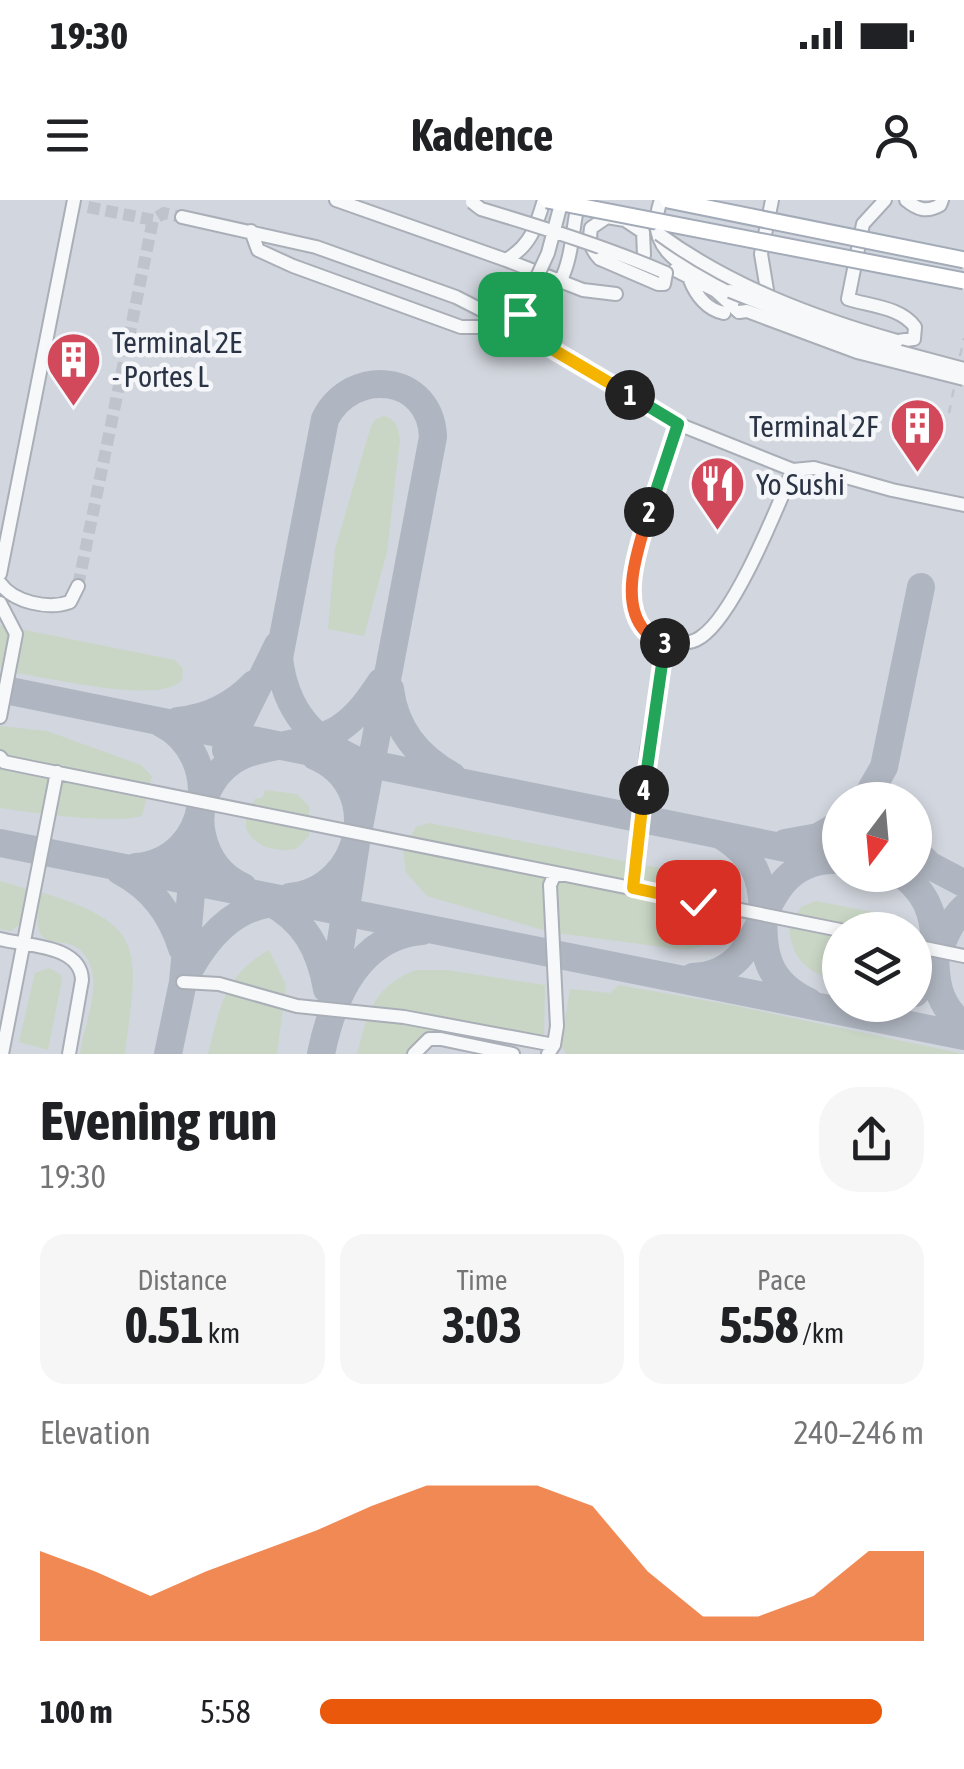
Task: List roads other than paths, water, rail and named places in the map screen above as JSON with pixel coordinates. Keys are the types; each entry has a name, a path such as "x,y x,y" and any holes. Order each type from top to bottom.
{"main road":[{"path":"546,200 964,281"},
{"path":"665,200 964,260"}],"lane":[{"path":"336,200 560,282 601,295 616,294"},
{"path":"506,260 524,249 546,200"},
{"path":"251,231 258,250 293,266 461,327 492,327 511,320 548,253 562,200"},
{"path":"560,282 569,261 578,200"},
{"path":"665,200 656,220 660,243 677,262 730,292"},
{"path":"767,290 761,254 772,200"},
{"path":"660,234 708,267 769,296 903,344 914,339 916,332 910,320 898,312 848,299 863,224 883,200"},
{"path":"906,200 926,210 940,206 942,200"},
{"path":"467,201 481,210 578,239 594,245 611,252 645,264 666,274 664,284 600,258 592,251 589,241 592,228 607,217 625,220 643,232 644,254"},
{"path":"467,201 578,234 848,338 964,368"},
{"path":"0,574 79,204"},
{"path":"182,217 316,247 511,320 678,424 794,470 814,468 964,505"},
{"path":"676,270 731,312 747,311 858,352 959,382"},
{"path":"678,424 640,542 633,585 633,610 652,637 681,644 700,639 711,628 754,556 794,470"},
{"path":"1,593 58,606 70,602 78,586"},
{"path":"0,717 16,634 1,593"},
{"path":"633,888 665,642"},
{"path":"0,757 4,762 822,926"},
{"path":"2,1054 3,1026 56,772"},
{"path":"184,982 219,984 298,1006 387,1014 551,1049 557,1026 550,885 554,876 560,874"},
{"path":"0,939 76,959 82,970 69,1054"},
{"path":"932,949 964,956"},
{"path":"414,1054 428,1039 513,1054"}],"tunnel":[{"path":"88,207 153,220 164,213 182,217"},
{"path":"78,586 153,220"}],"place":[{"name":"Terminal 2E - Portes L","path":"73,408"},
{"name":"Terminal 2F","path":"917,475"},
{"name":"Yo Sushi","path":"717,533"}]}
